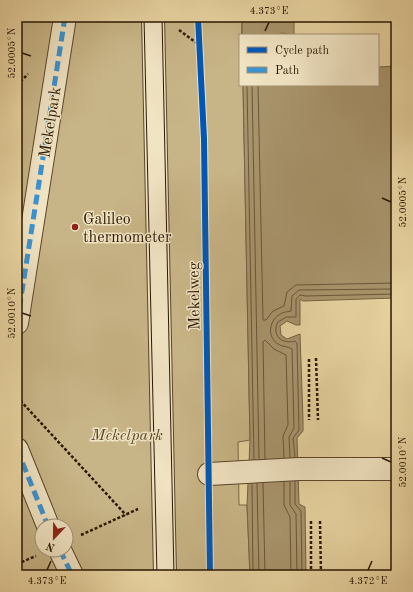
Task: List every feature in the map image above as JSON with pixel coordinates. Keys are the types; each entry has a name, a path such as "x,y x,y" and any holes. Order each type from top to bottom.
{"street":[{"name":"Mekelpark","path":"17,323 65,17"},
{"name":"Mekelweg","path":"153,17 165,575"},
{"path":"17,449 45,518"},
{"path":"209,474 299,469 396,469"},
{"path":"64,558 72,575"}],"path":[{"path":"198,37 199,52"},
{"path":"316,358 318,420"},
{"path":"308,359 309,420"},
{"path":"17,397 126,515"},
{"path":"311,521 312,575"},
{"path":"320,521 321,575"}],"green space":[{"name":"Mekelpark","path":"17,17 242,17 242,34 239,34 239,86 243,86 250,440 238,442 239,505 247,505 250,575 17,575"}],"water":[{"path":"242,17 294,17 294,34 242,34"},
{"path":"396,66 396,298 303,301 300,299 300,325 287,321 280,326 281,335 287,339 300,334 303,431 297,438 299,504 305,507 306,575 250,575 247,505 250,440 243,86 379,86 379,67"}],"tram line":[{"path":"144,17 157,575"},
{"path":"162,17 174,575"}],"marked path":[{"path":"17,323 65,17"},
{"path":"17,449 45,518"},
{"path":"64,558 72,575"}],"cycle path":[{"path":"198,17 204,139 210,575"}],"place":[{"name":"Galileo thermometer","path":"75,227"}]}
